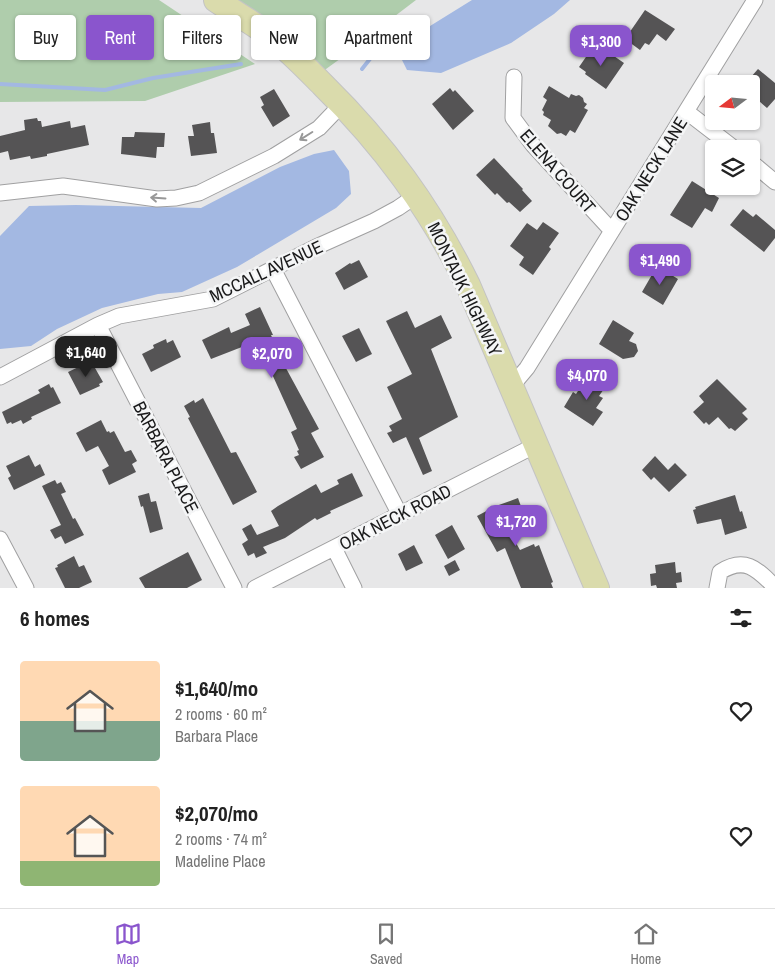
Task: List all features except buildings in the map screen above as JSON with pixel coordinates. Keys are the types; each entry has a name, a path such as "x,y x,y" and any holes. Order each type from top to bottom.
{"main road":[{"name":"MONTAUK HIGHWAY","path":"216,0 274,38 376,140 417,195 456,261 597,588"}],"street":[{"name":"OAK NECK LANE","path":"511,387 527,368 755,0"},
{"name":"ELENA COURT","path":"514,77 513,118 534,145 612,231"},
{"path":"0,193 63,186 158,198 176,198 198,193 274,156 320,128 342,104"},
{"path":"687,112 723,140"},
{"path":"760,170 775,182"},
{"name":"MCCALL AVENUE","path":"0,377 120,316 213,299 374,221 417,195"},
{"path":"273,269 399,513"},
{"name":"BARBARA PLACE","path":"98,326 234,588"},
{"name":"OAK NECK ROAD","path":"254,588 536,445"},
{"path":"2,547 26,588"},
{"path":"334,548 354,588"},
{"path":"716,588 720,572 732,565 746,564 762,574 775,587"}],"green space":[{"path":"0,0 159,0 182,15 164,15 164,60 241,60 241,55 255,64 145,101 0,102"},
{"path":"216,0 416,0 396,15 326,15 326,60 338,60 315,77 293,60 316,60 316,15 251,15 251,27 241,19 241,15 235,15"}],"water":[{"path":"472,0 570,0 554,14 511,43 441,73 407,70 402,60 430,60 430,26"},
{"path":"334,150 349,171 351,194 336,208 237,267 182,292 158,294 102,308 57,329 31,346 0,349 0,236 29,206 76,205 201,208 280,167 314,154"}],"waterway":[{"path":"362,69 369,60"},
{"path":"0,84 105,90 153,78 241,64"}]}
